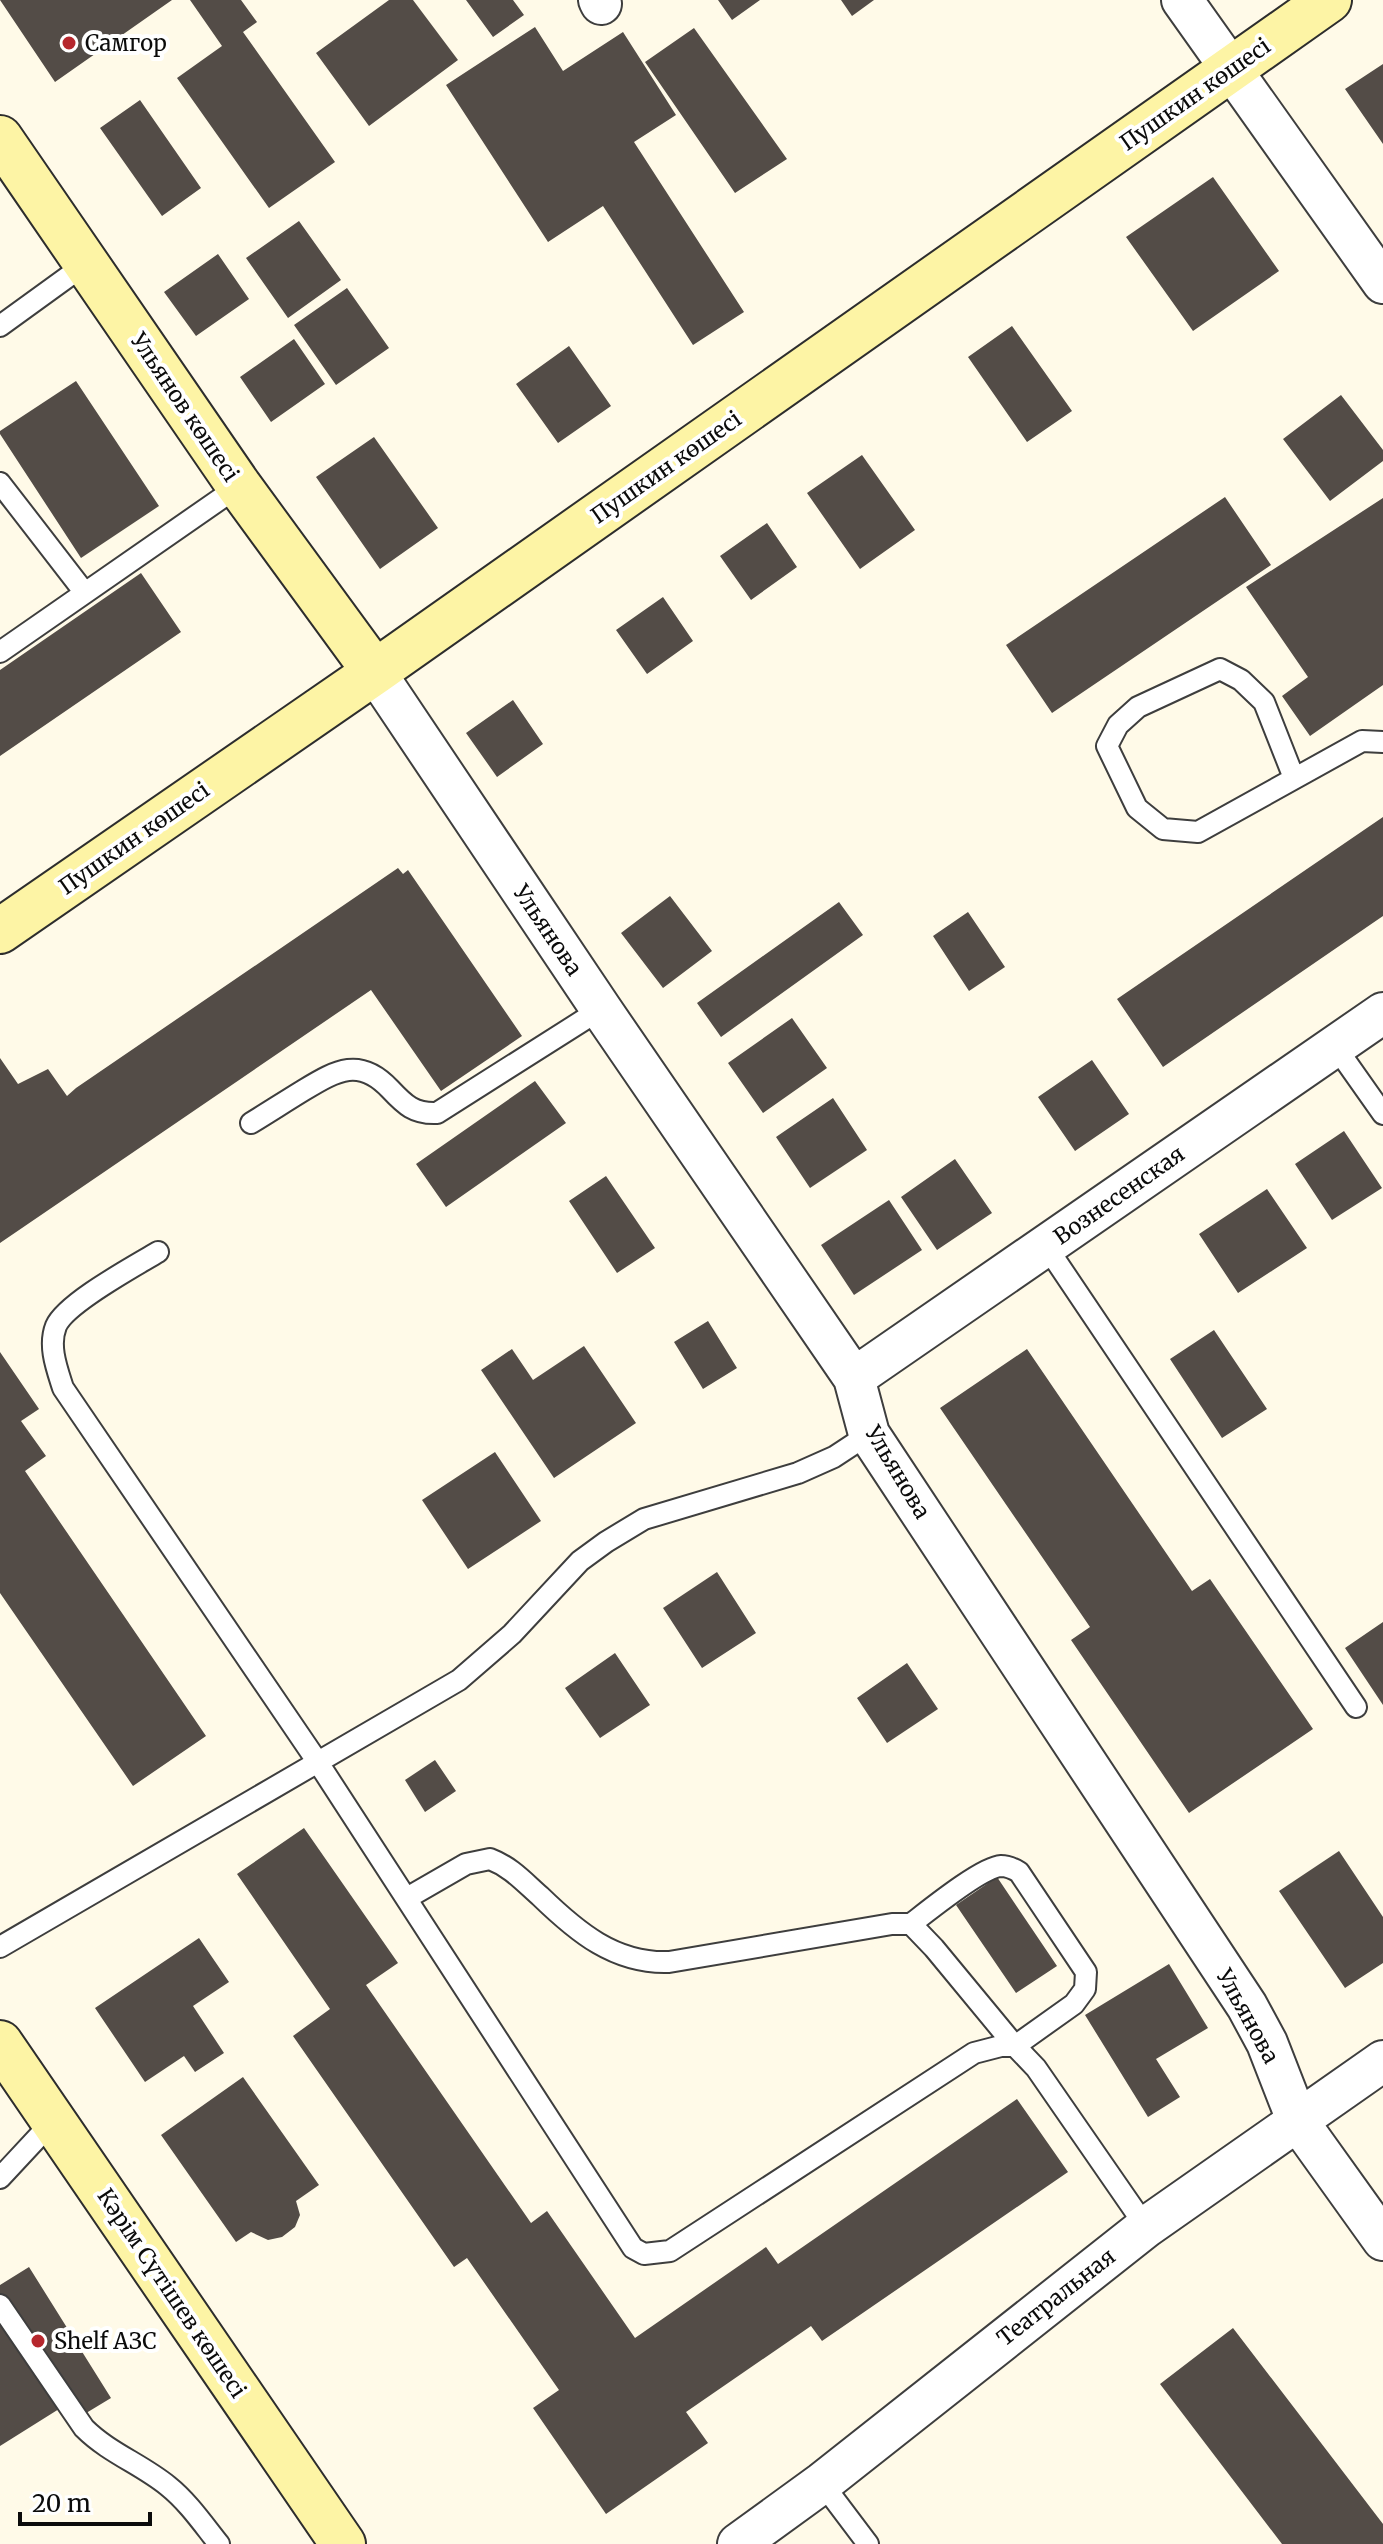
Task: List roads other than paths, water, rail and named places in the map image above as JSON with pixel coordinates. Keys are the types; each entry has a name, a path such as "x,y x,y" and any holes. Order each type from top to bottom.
{"street":[{"path":"1182,0 1383,283"},
{"name":"Пушкин көшесі","path":"0,931 375,672 1329,0"},
{"name":"Ульянов көшесі","path":"0,138 239,486 375,672"},
{"name":"Ульянова","path":"375,672 854,1378 869,1434 1247,2006 1267,2043 1297,2120 1383,2240"},
{"name":"Вознесенская","path":"854,1378 1383,1013"},
{"name":"Кәрім Сүтішев көшесі","path":"0,2043 343,2544"},
{"name":"Театральная","path":"738,2544 822,2483 1146,2227 1383,2061"}],"lane":[{"path":"0,326 87,263"},
{"path":"0,483 85,593"},
{"path":"0,652 239,486"},
{"path":"1294,778 1264,702 1241,680 1220,669 1138,707 1118,725 1107,746 1137,808 1163,829 1198,832 1362,741 1383,742"},
{"path":"251,1123 331,1073 348,1069 364,1070 378,1076 407,1107 422,1113 437,1113 601,1009"},
{"path":"1335,1046 1383,1114"},
{"path":"1046,1246 1356,1707"},
{"path":"158,1252 71,1307 57,1326 53,1348 63,1388 319,1764 627,2242 644,2254 670,2251 974,2053 1015,2046 1081,1998 1087,1980 1086,1972 1019,1872 1002,1866 992,1868 911,1924 892,1924 652,1963 618,1954 585,1936 513,1871 490,1859 466,1864 407,1898"},
{"path":"0,1947 459,1680 512,1634 580,1561 644,1519 798,1473 834,1457 869,1434"},
{"path":"911,1924 1036,2068 1146,2227"},
{"path":"0,2178 54,2120"},
{"path":"0,2305 84,2428 100,2445 167,2485 219,2544"},
{"path":"822,2483 868,2544"}],"place":[{"name":"Самгор","path":"69,43"},
{"name":"Shelf АЗС","path":"38,2341"}]}
